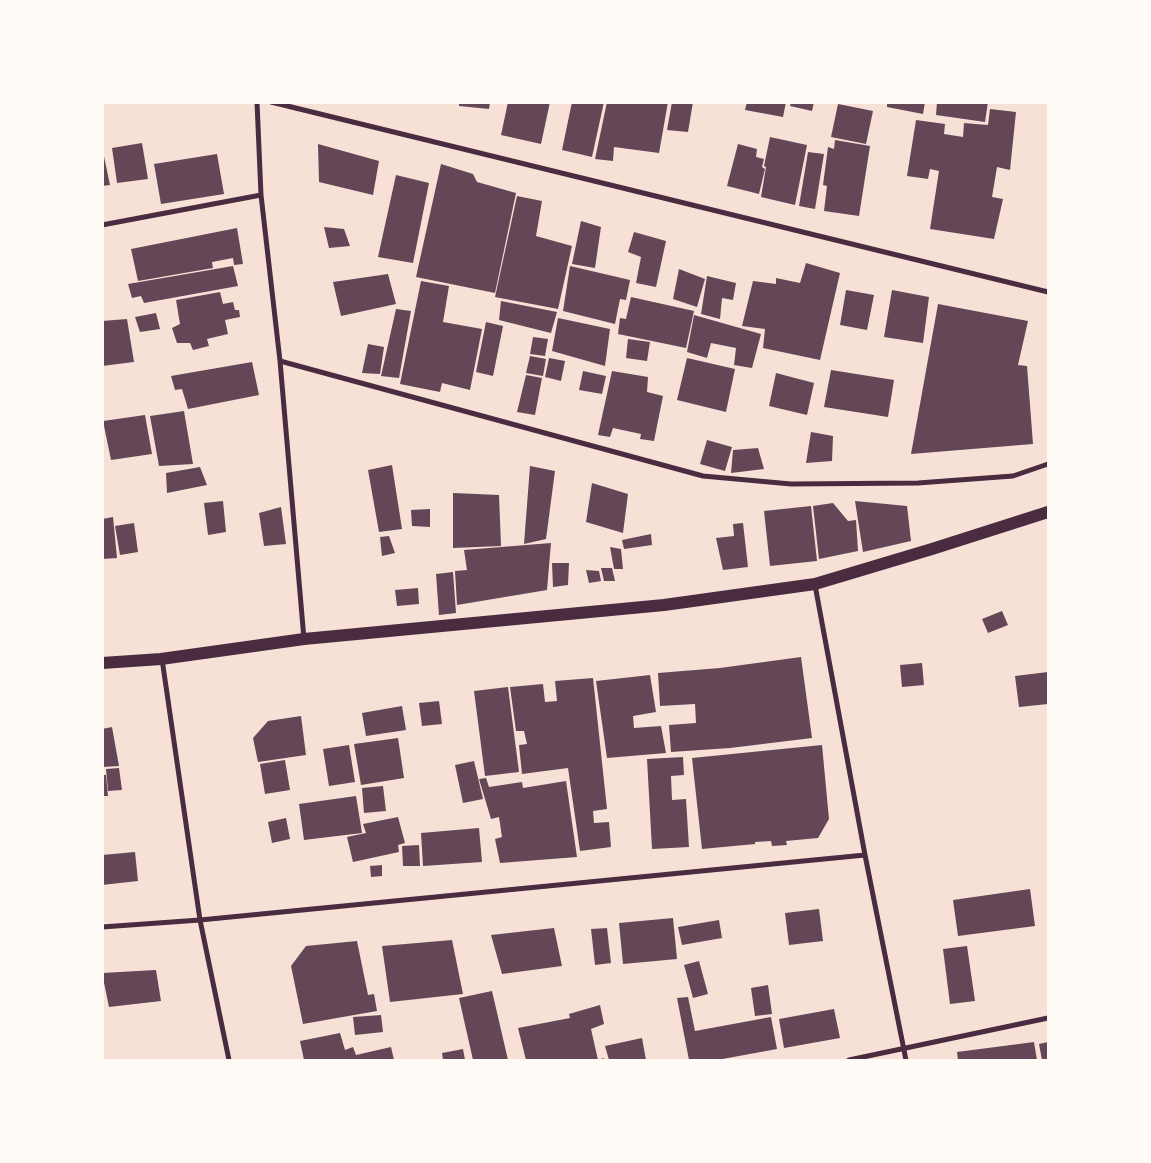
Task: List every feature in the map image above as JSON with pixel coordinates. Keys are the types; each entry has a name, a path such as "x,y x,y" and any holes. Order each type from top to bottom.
{"main road":[{"path":"102,663 162,659 304,640 664,605 814,584 1048,512"}],"street":[{"path":"257,102 261,195 280,361 304,640"},
{"path":"272,102 1048,292"},
{"path":"102,225 261,195"},
{"path":"280,361 703,476 791,484 918,483 1013,476 1048,464"},
{"path":"814,584 906,1060"},
{"path":"162,659 200,920 229,1060"},
{"path":"102,927 200,920 865,855"},
{"path":"849,1060 1048,1018"}],"building":[{"path":"459,102 490,102 489,109 459,106"},
{"path":"508,102 550,102 541,144 501,135"},
{"path":"572,102 604,102 592,157 562,150"},
{"path":"607,102 668,102 659,153 614,147 613,161 595,159"},
{"path":"672,102 693,102 688,132 667,130"},
{"path":"747,102 786,102 783,117 745,110"},
{"path":"791,102 814,102 812,111 790,106"},
{"path":"887,102 925,102 923,114 887,107"},
{"path":"937,102 988,102 985,122 936,115"},
{"path":"838,104 873,111 866,144 831,137"},
{"path":"990,109 1016,112 1010,170 997,167 992,197 1003,199 994,239 930,229 939,171 930,169 928,179 907,176 916,120 945,124 944,134 963,137 964,123 988,125"},
{"path":"770,137 807,145 795,205 761,197 766,167 764,166"},
{"path":"835,140 870,146 859,216 824,211 827,186 823,185 828,147 834,149"},
{"path":"142,143 148,179 117,183 112,148"},
{"path":"318,144 379,161 373,195 319,182"},
{"path":"738,144 757,149 756,157 764,159 762,167 765,169 759,194 727,186"},
{"path":"102,147 110,185 102,186"},
{"path":"808,152 824,154 815,209 799,206"},
{"path":"217,154 224,194 161,204 154,164"},
{"path":"441,164 473,174 477,182 516,193 495,293 416,277"},
{"path":"396,175 429,183 413,263 378,257"},
{"path":"517,196 542,201 536,236 572,246 558,309 495,297"},
{"path":"581,221 601,227 595,268 572,264"},
{"path":"324,227 344,229 350,246 329,248"},
{"path":"237,228 243,264 234,265 233,258 212,262 213,268 138,281 131,249"},
{"path":"634,232 666,241 656,287 636,283 641,257 628,252"},
{"path":"806,263 840,273 820,360 763,348 765,329 742,326 753,281 776,284 776,278 800,283"},
{"path":"233,266 238,286 144,303 141,296 132,298 128,284"},
{"path":"570,266 630,280 626,300 620,299 615,324 563,311"},
{"path":"679,269 705,279 697,307 673,299"},
{"path":"388,274 396,304 341,316 333,282"},
{"path":"707,276 736,283 733,300 722,298 720,319 701,314"},
{"path":"421,281 449,286 443,322 482,329 470,390 442,383 440,392 400,384"},
{"path":"846,290 874,295 867,330 840,325"},
{"path":"892,290 929,297 923,343 884,337"},
{"path":"220,292 223,304 233,302 235,310 239,310 240,317 225,320 228,334 207,339 209,346 193,350 190,343 177,343 172,328 180,324 176,300"},
{"path":"631,297 694,311 686,348 618,334 620,318 626,319"},
{"path":"501,301 557,312 551,333 499,320"},
{"path":"938,304 1028,321 1018,365 1027,366 1033,444 911,454"},
{"path":"396,309 411,311 399,378 381,376"},
{"path":"156,313 160,329 140,332 135,317"},
{"path":"694,315 761,334 752,368 734,365 736,348 711,343 707,358 687,352"},
{"path":"558,318 610,329 605,366 552,351"},
{"path":"127,319 134,362 102,366 102,321"},
{"path":"486,322 503,326 493,376 476,372"},
{"path":"533,337 548,339 545,356 530,354"},
{"path":"628,339 650,342 647,361 626,358"},
{"path":"368,344 384,347 380,374 362,373"},
{"path":"530,356 546,359 543,376 526,373"},
{"path":"549,358 565,361 561,381 545,377"},
{"path":"687,358 735,369 726,412 677,400"},
{"path":"252,362 259,395 188,409 182,389 175,390 171,376"},
{"path":"831,370 894,380 888,417 824,407"},
{"path":"583,371 606,376 602,394 579,390"},
{"path":"612,371 648,377 647,392 663,396 654,441 640,439 641,434 613,428 610,437 598,435"},
{"path":"776,373 814,383 807,415 769,406"},
{"path":"526,375 542,378 535,415 517,412"},
{"path":"184,411 193,464 159,466 150,416"},
{"path":"145,415 152,454 111,460 103,421"},
{"path":"811,432 833,436 832,461 806,463"},
{"path":"707,440 732,447 725,471 700,464"},
{"path":"758,448 764,469 731,473 733,450"},
{"path":"392,465 402,529 379,532 368,470"},
{"path":"530,466 555,471 546,539 524,544"},
{"path":"200,467 207,485 167,493 166,473"},
{"path":"592,483 628,494 623,533 586,522"},
{"path":"453,493 499,495 501,546 453,548"},
{"path":"223,501 226,532 208,535 204,503"},
{"path":"855,501 907,506 911,541 863,552"},
{"path":"833,503 848,521 856,520 858,551 819,559 813,506"},
{"path":"811,506 817,561 770,566 764,511"},
{"path":"281,507 286,544 264,546 259,513"},
{"path":"430,509 430,527 412,526 411,510"},
{"path":"113,517 117,558 102,559 102,519"},
{"path":"134,523 138,552 120,555 115,526"},
{"path":"743,523 748,567 723,570 716,538 734,536 733,524"},
{"path":"651,534 652,545 624,549 622,540"},
{"path":"389,536 395,553 382,556 380,537"},
{"path":"551,543 547,590 457,605 455,571 467,570 464,550"},
{"path":"610,547 621,549 623,569 614,569"},
{"path":"552,563 569,563 568,585 553,587"},
{"path":"601,568 612,568 615,581 604,581"},
{"path":"586,570 599,571 601,581 589,583"},
{"path":"453,572 456,613 439,615 436,574"},
{"path":"418,588 419,604 397,606 395,590"},
{"path":"1002,611 1008,625 988,633 982,619"},
{"path":"801,657 812,738 730,748 671,752 669,725 696,723 695,704 660,706 658,673 720,668"},
{"path":"922,663 924,685 902,687 900,665"},
{"path":"1048,672 1048,704 1019,707 1015,676"},
{"path":"650,675 656,712 633,716 634,728 661,726 666,753 607,758 596,681"},
{"path":"593,678 607,809 593,811 594,823 609,822 611,847 580,851 568,768 522,774 519,745 527,744 524,731 516,731 510,687 543,684 545,702 557,701 555,681"},
{"path":"508,687 519,772 485,776 474,691"},
{"path":"439,701 442,724 422,726 419,703"},
{"path":"402,706 406,730 366,736 362,713"},
{"path":"301,716 306,755 258,762 253,738 268,721"},
{"path":"112,727 119,766 102,767 102,729"},
{"path":"398,738 404,778 361,785 354,744"},
{"path":"349,745 355,782 329,786 323,749"},
{"path":"822,745 829,819 818,838 786,841 787,845 772,846 771,841 702,849 692,758"},
{"path":"683,757 684,775 671,776 672,800 686,799 689,847 652,849 647,759"},
{"path":"285,760 290,790 265,794 260,764"},
{"path":"474,761 483,799 463,803 455,765"},
{"path":"119,768 122,790 108,791 106,769"},
{"path":"102,775 106,775 108,796 102,796"},
{"path":"486,778 489,787 522,782 523,788 566,781 577,857 500,863 495,839 502,837 499,817 491,819 479,779"},
{"path":"383,786 386,811 364,813 362,788"},
{"path":"356,796 362,833 304,840 299,804"},
{"path":"398,817 405,843 398,845 399,852 353,862 347,837 366,833 363,824"},
{"path":"286,818 290,839 272,843 268,822"},
{"path":"479,828 482,862 423,866 421,833"},
{"path":"419,845 420,866 403,866 402,846"},
{"path":"135,852 138,881 102,885 102,855"},
{"path":"382,865 382,876 371,877 370,866"},
{"path":"1030,889 1035,926 958,936 953,900"},
{"path":"819,909 823,941 789,945 785,913"},
{"path":"673,918 677,959 623,964 619,923"},
{"path":"719,920 722,938 682,945 678,927"},
{"path":"554,928 562,966 502,974 491,935"},
{"path":"607,928 611,963 595,965 591,929"},
{"path":"452,940 463,994 390,1002 382,946"},
{"path":"357,941 368,995 374,994 377,1011 303,1024 291,966 306,946"},
{"path":"967,946 975,1001 950,1004 943,949"},
{"path":"699,961 708,994 693,998 684,965"},
{"path":"156,970 161,1001 109,1007 102,973"},
{"path":"768,985 772,1014 755,1016 751,988"},
{"path":"492,991 508,1060 473,1060 459,998"},
{"path":"688,997 695,1031 771,1017 777,1049 717,1060 689,1060 677,998"},
{"path":"600,1005 604,1024 591,1029 598,1060 526,1060 518,1028 570,1018 569,1014"},
{"path":"834,1009 840,1038 784,1048 779,1019"},
{"path":"381,1015 383,1032 355,1035 353,1017"},
{"path":"340,1033 345,1050 353,1047 356,1055 391,1047 394,1060 304,1060 300,1041"},
{"path":"642,1038 646,1060 609,1060 605,1046"},
{"path":"1034,1042 1037,1060 958,1060 957,1052"},
{"path":"1048,1042 1048,1060 1042,1060 1039,1044"},
{"path":"463,1049 465,1060 443,1060 442,1053"}]}
